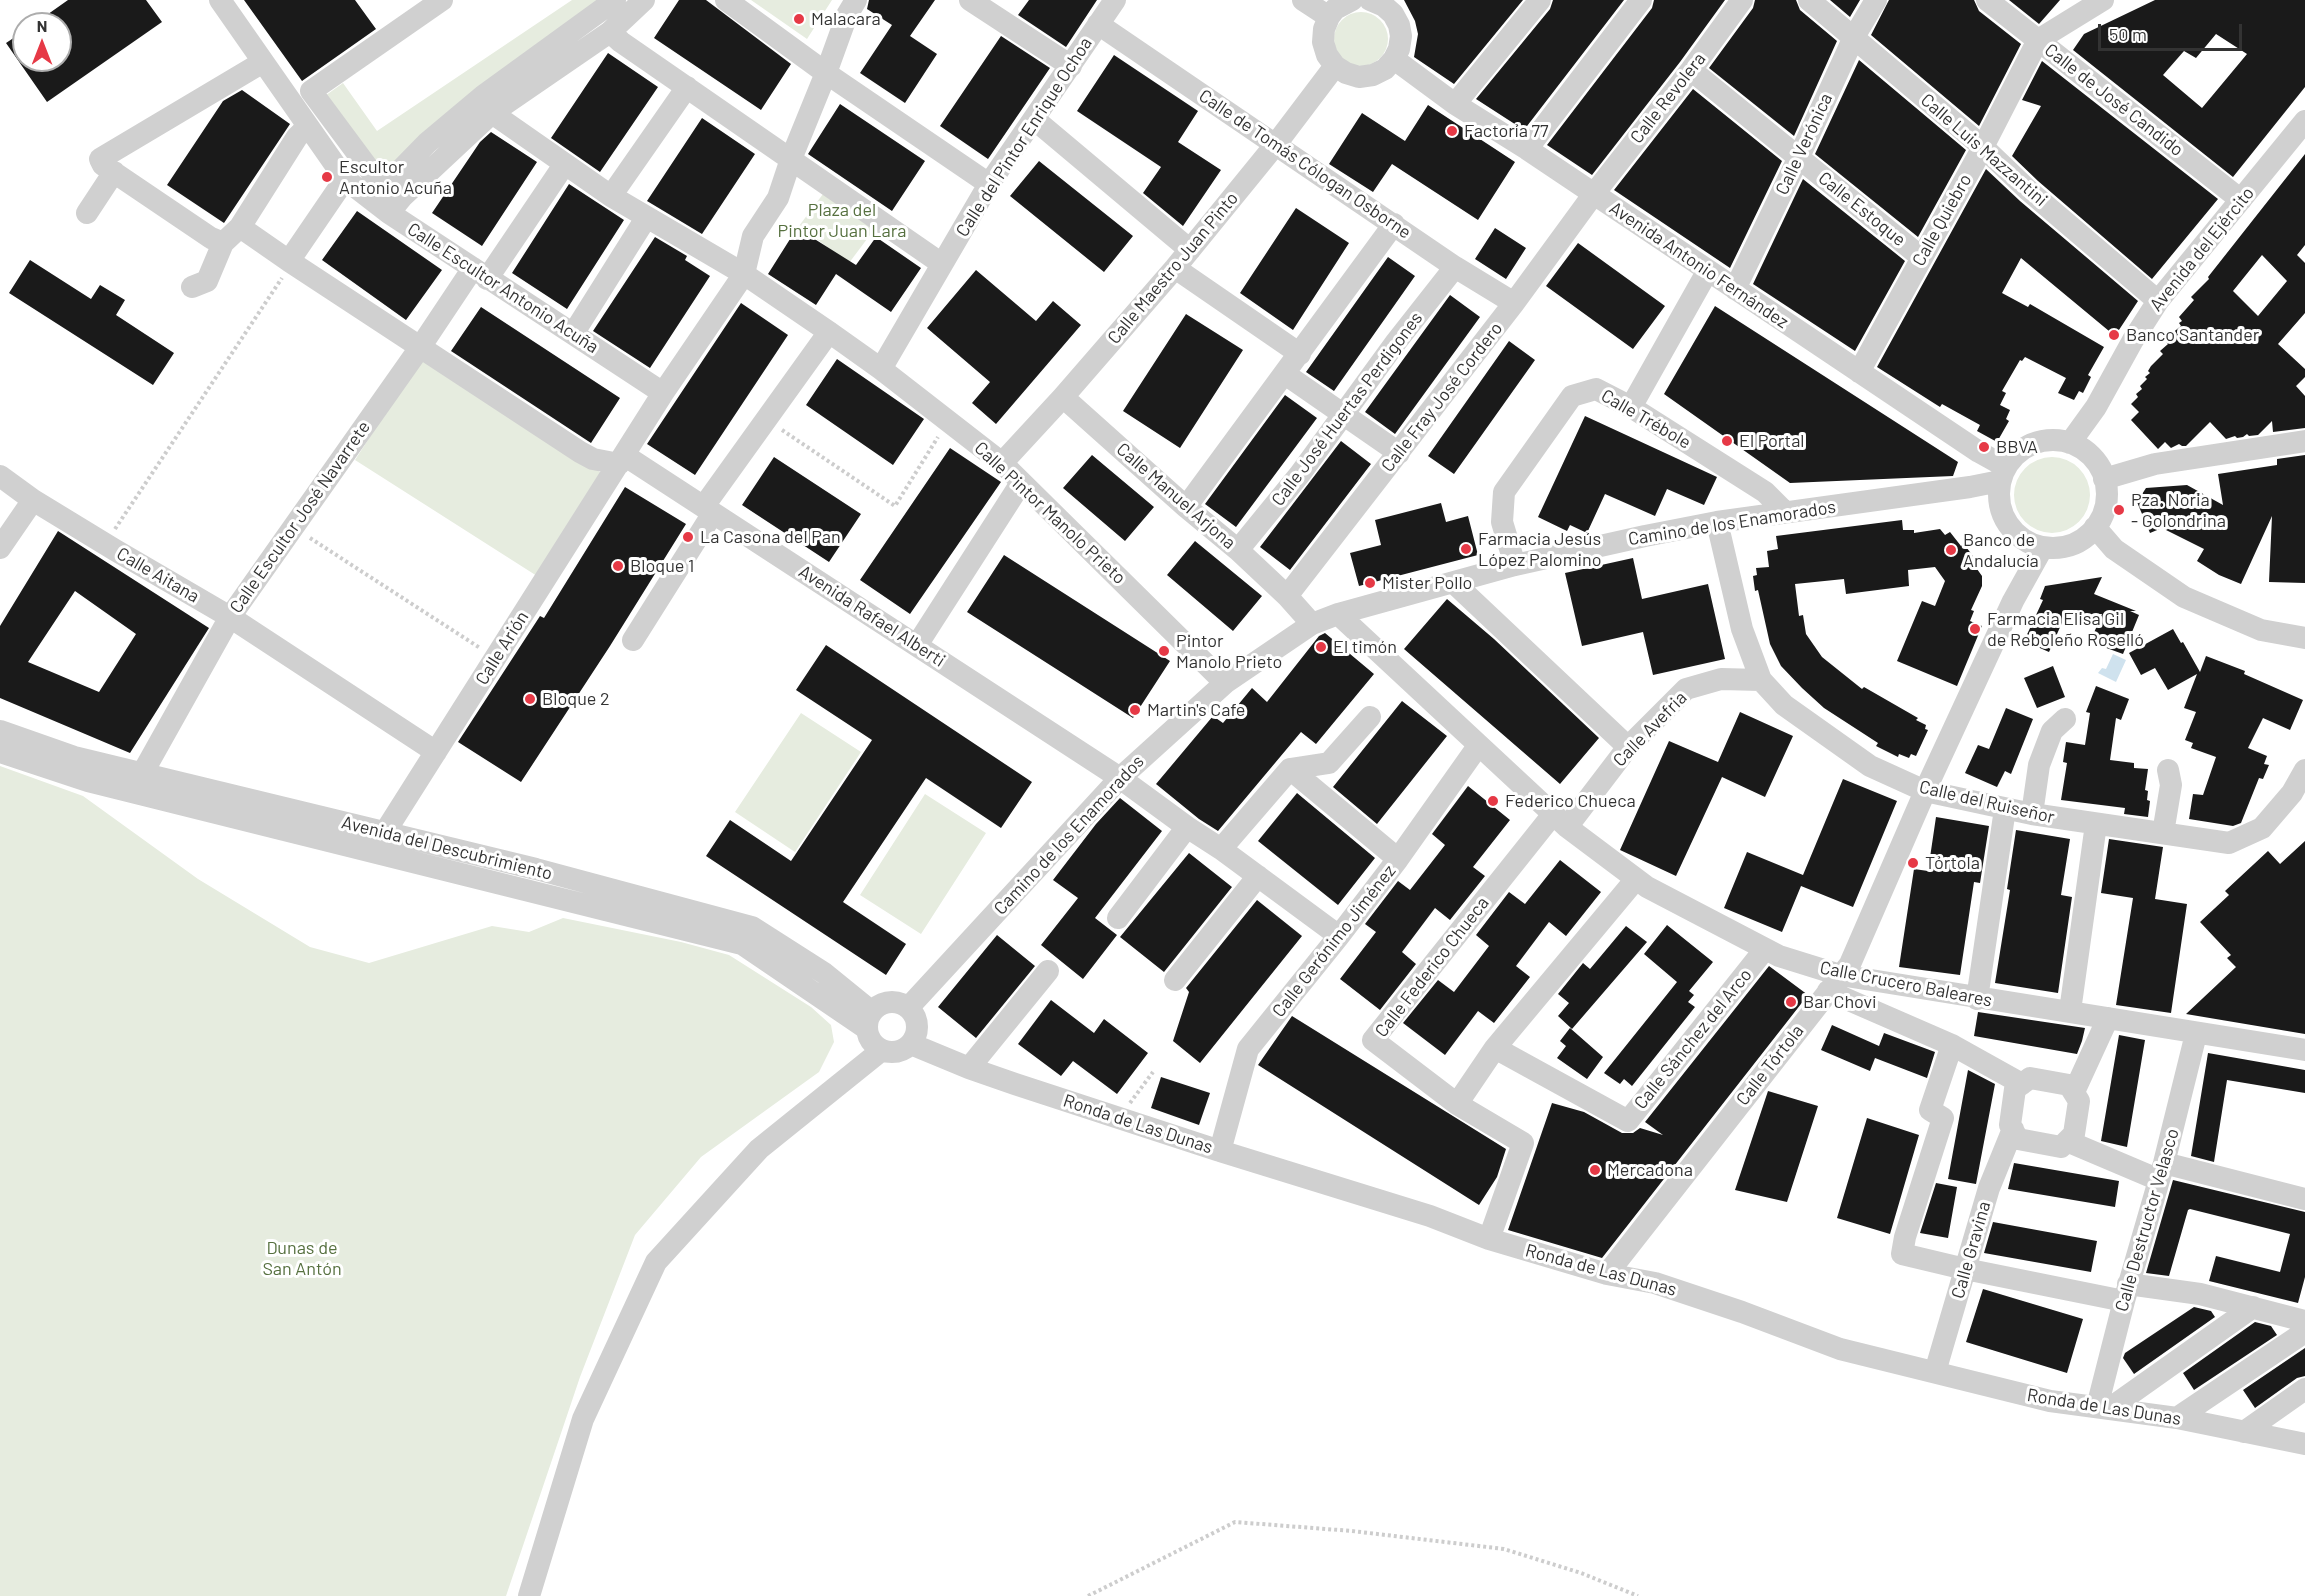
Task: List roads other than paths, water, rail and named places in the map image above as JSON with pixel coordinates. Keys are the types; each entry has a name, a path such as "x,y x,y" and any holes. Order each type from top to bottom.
{"street":[{"name":"Calle Escultor Antonio Acuña","path":"220,0 345,179 389,213 663,393"},
{"path":"442,0 311,91 382,188 427,143 483,96 615,0"},
{"path":"389,213 402,197 492,113 610,32 644,0"},
{"path":"726,0 826,74 989,184"},
{"path":"744,274 753,236 778,198 847,15 856,0"},
{"path":"970,0 1071,66"},
{"name":"Calle del Pintor Enrique Ochoa","path":"881,369 989,184 1115,0"},
{"path":"1303,0 1329,17"},
{"path":"1352,0 1335,9 1329,17 1324,29 1323,42 1327,55 1335,66 1359,77 1373,75 1385,69 1400,49 1401,36 1396,19 1381,2"},
{"path":"1455,104 1540,0"},
{"path":"1527,149 1641,0"},
{"name":"Calle Revolera","path":"1593,195 1691,70 1742,0"},
{"name":"Calle Luis Mazzantini","path":"1809,0 1983,147 2030,191 2158,301"},
{"name":"Calle Verónica","path":"1735,289 1854,37 1876,0"},
{"name":"Calle de José Candido","path":"1987,0 2241,200"},
{"path":"2038,40 2103,0"},
{"name":"Calle de Tomás Cólogan Osborne","path":"1098,24 1455,267 1514,303"},
{"path":"610,32 621,42 942,264"},
{"name":"Calle Quiebro","path":"1859,372 1983,147 2038,40"},
{"name":"Avenida Antonio Fernández","path":"1394,59 1455,104 1527,149 1978,452 2003,474"},
{"path":"223,243 211,238 103,165 100,159 263,62"},
{"name":"Calle Maestro Juan Pinto","path":"1002,462 1063,397 1175,268 1276,144 1335,66"},
{"name":"Calle Estoque","path":"1691,70 1798,159 1922,257"},
{"path":"611,196 687,87"},
{"name":"Calle Pintor Manolo Prieto","path":"492,113 611,196 744,274 829,332 1002,462 1225,683"},
{"path":"1034,119 1190,250"},
{"name":"Avenida del Ejército","path":"2070,443 2096,407 2133,340 2158,301 2305,121"},
{"path":"192,287 207,281 223,243 240,227 297,137 308,126"},
{"name":"Calle Escultor José Navarrete","path":"142,774 230,617 421,346 564,165"},
{"path":"87,213 114,172"},
{"path":"289,261 345,179"},
{"name":"Calle Fray José Cordero","path":"1287,596 1514,303 1593,195"},
{"path":"573,334 646,218"},
{"path":"1186,507 1394,224"},
{"name":"Avenida Rafael Alberti","path":"240,227 580,452 593,459 622,460 709,509 1120,778 1339,936"},
{"name":"Calle José Huertas Perdigones","path":"1238,550 1300,474 1396,342 1455,267"},
{"path":"1175,268 1300,354"},
{"path":"1631,407 1707,272"},
{"name":"Calle Arión","path":"385,832 663,393 744,274"},
{"path":"633,640 709,509 766,419 829,332"},
{"path":"1285,374 1399,453"},
{"name":"Calle Trébole","path":"1515,565 1502,522 1504,492 1572,396 1596,390 1631,407 1765,492 1785,512"},
{"name":"Calle Manuel Arjona","path":"1063,397 1186,507 1238,550 1287,596 1312,624"},
{"path":"2104,479 2155,464 2305,441"},
{"path":"2041,442 2070,443 2091,457 2104,479 2106,504 2095,527 2085,537 2058,548 2043,547 2017,534 2007,523 2001,510 1999,495 2003,474 2015,456 2027,447 2041,442"},
{"name":"Camino de los Enamorados","path":"908,1008 1120,778 1225,683 1312,624 1338,614 1515,565 1717,522 1970,487 2003,474"},
{"path":"917,645 1021,483"},
{"name":"Calle Aitana","path":"4,487 33,500 230,617 436,752"},
{"path":"0,548 33,500"},
{"name":"Calle del Ruiseñor","path":"1717,522 1742,629 1761,680 1784,705 1870,766 1925,791 2032,814 2229,843 2262,828 2292,793 2305,770"},
{"path":"2095,527 2114,549 2184,597 2261,630 2305,639"},
{"name":"Calle Tórtola","path":"1607,1274 1850,964 1925,791 2013,601 2043,547"},
{"path":"1454,583 1628,747"},
{"name":"Calle Crucero Baleares","path":"1338,614 1560,820 1636,879 1765,949 1834,983 2070,1011 2196,1034 2305,1050"},
{"name":"Calle Avefria","path":"1560,820 1686,689 1721,679 1761,680"},
{"path":"1221,849 1290,769 1329,763 1370,717"},
{"path":"2032,814 2039,765 2052,731 2065,719"},
{"name":"Avenida del Descubrimiento","path":"0,731 74,757 536,869 752,927 824,973 870,1020"},
{"name":"Calle Gerónimo Jiménez","path":"1220,1151 1248,1049 1398,859 1478,746"},
{"name":"Avenida del Descubrimiento","path":"0,752 88,781 742,944 870,1020"},
{"path":"1290,769 1398,859"},
{"path":"2163,833 2171,785 2168,770"},
{"path":"1977,999 2005,809"},
{"name":"Calle Federico Chueca","path":"1489,1239 1523,1143 1457,1104 1373,1040 1560,820"},
{"path":"2070,1011 2096,824"},
{"path":"1118,918 1187,827"},
{"path":"1175,980 1258,876"},
{"path":"1457,1104 1495,1048 1636,879"},
{"name":"Calle Sánchez del Arco","path":"1495,1048 1628,1121 1765,949"},
{"path":"969,1068 1048,971"},
{"path":"1834,983 2022,1084"},
{"path":"893,1002 908,1008 914,1014 918,1029 911,1044 898,1052 882,1050 872,1041 870,1020 878,1006 893,1002"},
{"path":"2074,1092 2108,1018"},
{"name":"Calle Destructor Velasco","path":"2103,1408 2126,1293 2162,1171 2196,1034"},
{"name":"Ronda de Las Dunas","path":"911,1044 969,1068 1122,1119 1430,1216 1489,1239 1607,1274 1655,1283 1742,1312 1840,1349 2050,1401 2177,1418 2305,1444"},
{"path":"1952,1046 1930,1110 1943,1118 1905,1237 1902,1254 1965,1269 2126,1293 2200,1294 2305,1320"},
{"path":"529,1596 583,1419 656,1262 759,1149 882,1050"},
{"path":"2030,1078 2069,1085 2074,1092 2079,1101 2074,1134 2067,1141 2061,1146 2018,1140 2010,1125 2015,1089 2030,1078"},
{"name":"Calle Gravina","path":"1935,1372 1989,1188 2013,1129"},
{"path":"2067,1141 2162,1171 2305,1199"},
{"path":"2103,1408 2253,1307"},
{"path":"2177,1418 2305,1332"},
{"path":"2244,1432 2305,1389"}],"water":[{"path":"2113,654 2126,660 2116,682 2098,673 2102,668 2106,669"}],"place":[{"name":"Malacara","path":"799,19"},
{"name":"Factoría 77","path":"1452,131"},
{"name":"Escultor Antonio Acuña","path":"327,177"},
{"name":"Banco Santander","path":"2114,335"},
{"name":"El Portal","path":"1727,441"},
{"name":"BBVA","path":"1984,447"},
{"name":"Pza. Noria - Golondrina","path":"2119,510"},
{"name":"La Casona del Pan","path":"688,537"},
{"name":"Farmacia Jesús López Palomino","path":"1466,549"},
{"name":"Banco de Andalucía","path":"1951,550"},
{"name":"Bloque 1","path":"618,566"},
{"name":"Mister Pollo","path":"1370,583"},
{"name":"Farmacia Elisa Gil de Reboleño Roselló","path":"1975,629"},
{"name":"El timón","path":"1321,647"},
{"name":"Pintor Manolo Prieto","path":"1164,651"},
{"name":"Bloque 2","path":"530,699"},
{"name":"Martin's Cafe","path":"1135,710"},
{"name":"Federico Chueca","path":"1493,801"},
{"name":"Tórtola","path":"1913,863"},
{"name":"Bar Chovi","path":"1791,1002"},
{"name":"Mercadona","path":"1595,1170"}],"park label":[{"name":"Plaza del Pintor Juan Lara","path":"842,220"},
{"name":"Dunas de San Antón","path":"302,1258"}]}
